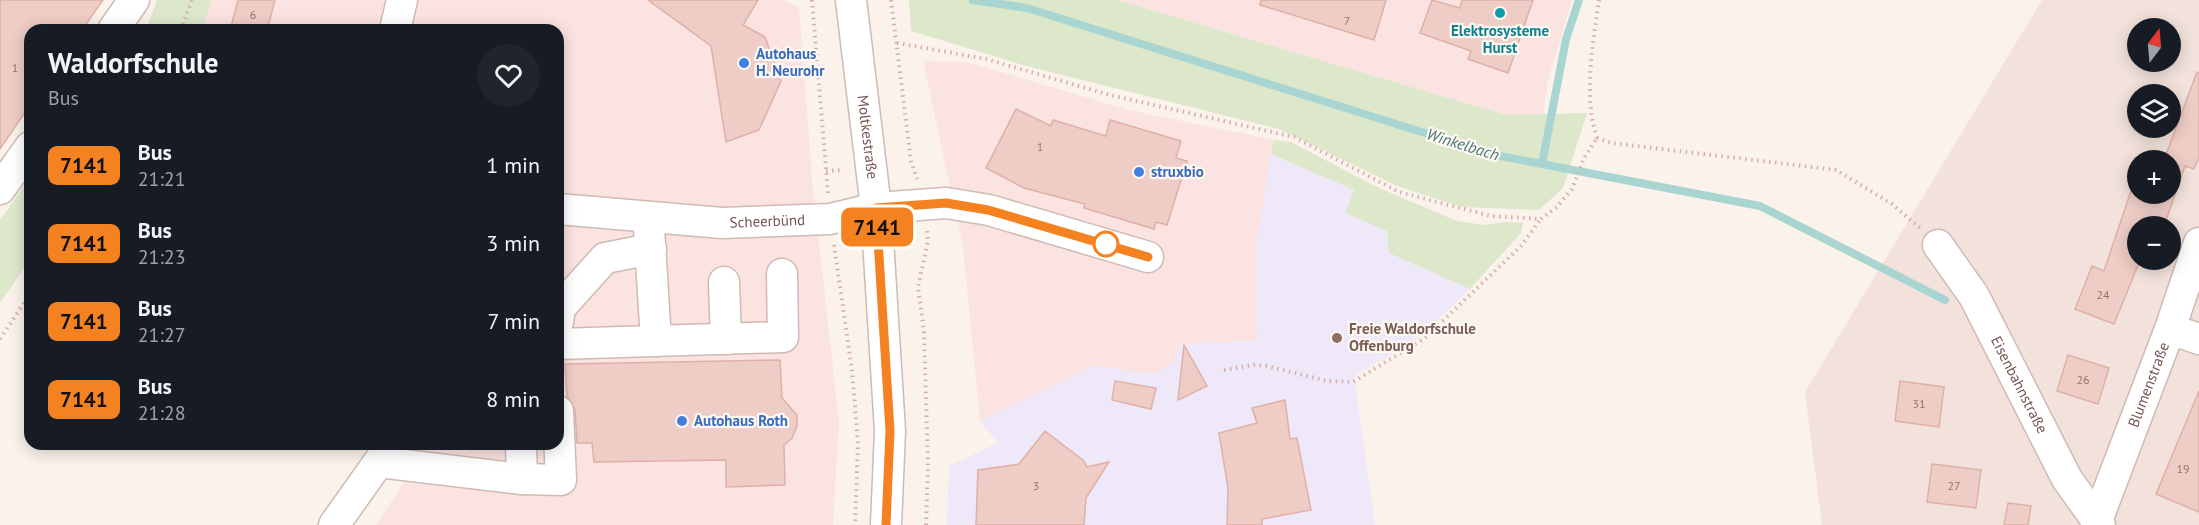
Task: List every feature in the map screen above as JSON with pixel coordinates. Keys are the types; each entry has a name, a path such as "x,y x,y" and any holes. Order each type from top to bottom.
{"street":[{"path":"117,24 134,0"},
{"path":"396,24 402,0"},
{"name":"Moltkestraße","path":"851,0 876,208 890,431 886,525"},
{"path":"0,189 24,155"},
{"name":"Scheerbünd","path":"564,209 722,223 830,219 876,208 946,203 988,210 1148,257"},
{"path":"648,216 656,341"},
{"name":"Blumenstraße","path":"2098,524 2199,243"},
{"name":"Eisenbahnstraße","path":"1938,245 1974,296 2067,479 2098,524"},
{"path":"564,304 605,258 651,249"},
{"path":"564,344 783,337 782,274"},
{"path":"724,282 726,339"},
{"path":"2170,329 2199,339"},
{"path":"521,450 522,479"},
{"path":"334,525 385,453 522,479 561,480 560,450"}],"path":[{"path":"183,24 192,0"},
{"path":"812,0 830,219 853,381 858,443 855,525"},
{"path":"891,0 911,161"},
{"path":"1224,370 1254,365 1268,366 1327,381 1353,382 1425,338 1521,246 1541,219 1557,207 1572,189 1584,158 1597,138 1592,115 1591,54 1599,0"},
{"path":"897,43 986,59 1110,95 1294,137 1399,192 1491,216 1541,219"},
{"path":"1597,138 1612,143 1836,170 1892,204 1938,245"},
{"path":"918,287 924,332 928,465 926,525"},
{"path":"0,339 24,303"}],"shaded area":[{"path":"212,0 782,0 799,7 812,179 839,423 833,525 376,525 425,450 564,450 564,24 204,24"},
{"path":"1117,0 1572,0 1548,80 1543,116 1506,115"},
{"path":"2042,0 2199,0 2199,525 1822,525 1805,392"},
{"path":"923,61 967,62 1129,110 1274,140 1256,246 1257,340 1180,345 1174,361 1159,372 1138,373 1096,365 980,421 963,247"},
{"name":"Freie Waldorfschule Offenburg","path":"1271,154 1354,190 1387,231 1389,253 1470,289 1421,336 1354,376 1375,525 947,525 949,466 998,443 980,421 1096,365 1138,373 1159,372 1174,361 1180,345 1257,340 1256,246"}],"green space":[{"path":"157,0 212,0 204,24 148,24"},
{"path":"909,0 1117,0 1506,115 1587,113 1563,188 1539,210 1462,207 1397,186 1279,129 1026,66 911,31"},
{"path":"1274,140 1291,142 1377,187 1457,221 1485,225 1507,222 1523,223 1521,233 1470,289 1389,253 1387,231 1345,213 1354,190 1271,154"},
{"path":"24,186 24,269 0,303 0,220"}],"building":[{"path":"0,0 103,0 86,24 24,24 24,114 0,149"},
{"path":"238,0 275,0 269,24 232,24"},
{"name":"Autohaus H. Neurohr","path":"648,0 758,0 743,25 765,37 781,81 759,130 726,142 711,46"},
{"path":"1261,0 1386,0 1374,40 1260,5"},
{"path":"1432,0 1460,8 1462,0 1533,0 1508,73 1468,59 1471,51 1420,33"},
{"path":"2197,72 2199,73 2199,157 2194,169 2185,166 2181,177 2181,150 2168,150 2172,138 2181,138 2181,115"},
{"path":"1016,109 1051,126 1053,120 1106,136 1110,120 1181,141 1176,158 1187,161 1167,225 1156,222 1154,229 1084,208 1085,204 1024,188 986,168"},
{"path":"2127,203 2172,204 2168,216 2127,216 2127,270 2136,270 2114,324 2075,309 2092,266 2104,271"},
{"path":"1184,345 1207,386 1178,400"},
{"path":"2068,355 2109,368 2098,404 2057,391"},
{"name":"Autohaus Roth","path":"780,360 782,398 797,415 797,426 792,438 784,445 785,485 726,487 726,460 594,462 592,443 577,443 575,410 567,396 565,364"},
{"path":"1115,381 1156,388 1151,409 1112,400"},
{"path":"1900,381 1944,387 1939,427 1895,421"},
{"path":"2199,391 2199,512 2156,494"},
{"path":"1285,400 1290,439 1297,438 1311,510 1262,519 1262,525 1227,525 1228,488 1219,433 1257,423 1252,408"},
{"path":"1045,431 1084,461 1087,467 1109,462 1086,498 1084,525 976,525 978,470 1019,464"},
{"path":"1932,464 1981,470 1976,508 1927,502"},
{"path":"2008,503 2031,506 2028,525 2004,525"}],"waterway":[{"name":"Winkelbach","path":"973,0 1027,8 1495,155 1760,206 1945,300"},
{"path":"1542,164 1566,39 1579,0"}],"bus line":[{"name":"7141","path":"886,525 890,431 876,208 946,203 988,210 1148,257"}],"place":[{"name":"Elektrosysteme Hurst","path":"1500,13"},
{"name":"Autohaus H. Neurohr","path":"744,63"},
{"name":"struxbio","path":"1139,172"},
{"name":"Freie Waldorfschule Offenburg","path":"1337,338"},
{"name":"Autohaus Roth","path":"682,421"}]}
